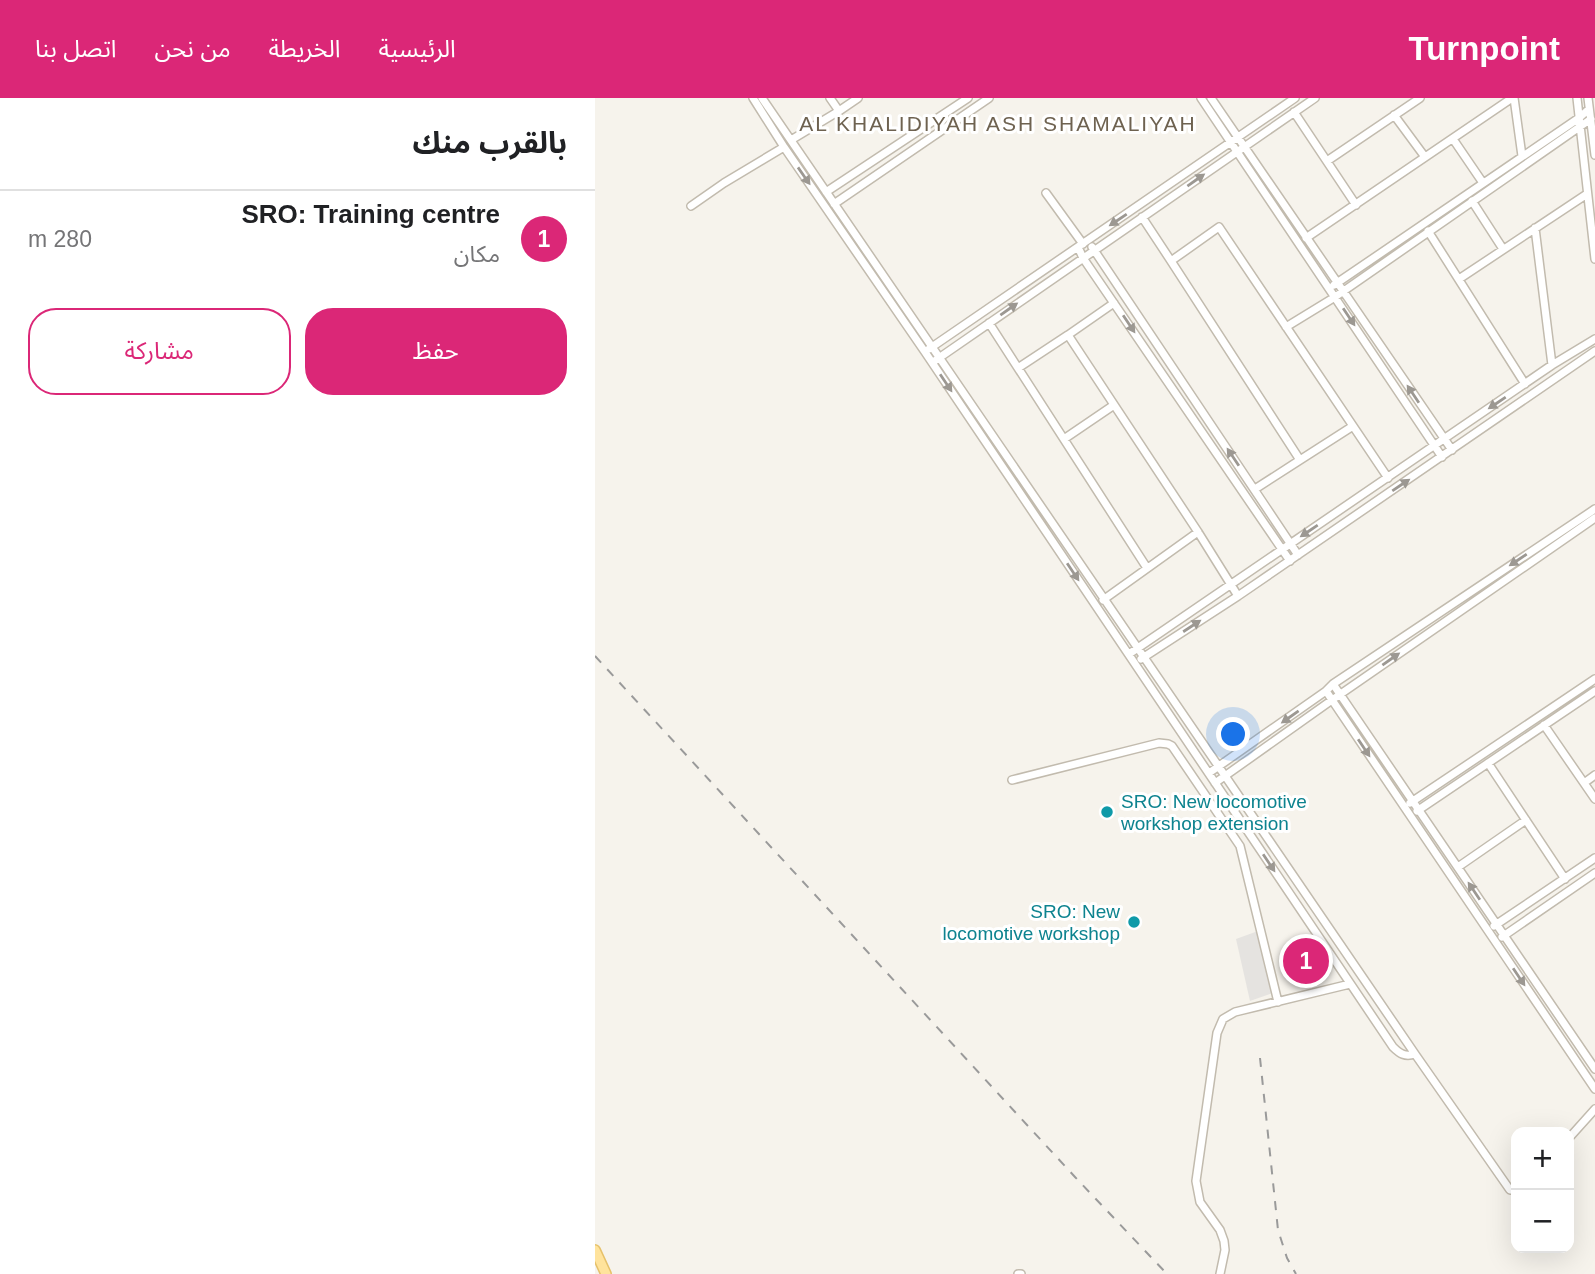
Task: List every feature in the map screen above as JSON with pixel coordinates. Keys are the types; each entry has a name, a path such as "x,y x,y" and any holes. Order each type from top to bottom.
{"main road":[{"path":"595,1250 606,1274"}],"street":[{"path":"753,98 784,147 929,349"},
{"path":"762,98 1134,663 1393,1047 1401,1055 1415,1054"},
{"path":"830,98 839,111"},
{"path":"791,140 858,98"},
{"path":"826,192 968,98"},
{"path":"834,204 989,98"},
{"path":"1201,98 1306,238 1452,450"},
{"path":"1211,98 1234,140"},
{"path":"929,349 1295,98"},
{"path":"936,360 1315,98"},
{"path":"1327,161 1420,98"},
{"path":"1306,238 1513,98 1522,156"},
{"path":"1577,98 1595,259"},
{"path":"1588,98 1595,155"},
{"path":"1329,289 1579,118 1589,108"},
{"path":"1294,112 1356,205"},
{"path":"1394,115 1425,158"},
{"path":"1286,327 1335,297 1591,119"},
{"path":"1453,139 1483,183"},
{"path":"691,206 784,147"},
{"path":"1241,149 1329,289 1442,457"},
{"path":"1046,193 1083,244 1094,251 1298,555"},
{"path":"1459,279 1587,194"},
{"path":"1472,201 1503,249"},
{"path":"1142,218 1300,460"},
{"path":"1171,261 1219,227 1388,478"},
{"path":"1535,228 1552,365"},
{"path":"1428,231 1525,384"},
{"path":"1083,244 1083,258 1290,561"},
{"path":"1018,369 1114,303"},
{"path":"989,323 1147,568"},
{"path":"1068,335 1238,596"},
{"path":"1129,654 1552,365 1595,339"},
{"path":"1134,663 1290,561 1595,351"},
{"path":"936,360 1104,598 1511,1190"},
{"path":"1064,439 1114,405"},
{"path":"1255,489 1353,426"},
{"path":"1209,774 1333,684 1595,509"},
{"path":"1215,783 1332,699 1595,519"},
{"path":"1095,604 1198,532"},
{"path":"1404,807 1595,679"},
{"path":"1333,684 1595,1069"},
{"path":"1326,691 1595,1089"},
{"path":"1410,816 1595,691"},
{"path":"1544,725 1595,799"},
{"path":"1012,780 1159,743 1172,746 1240,846 1278,1002"},
{"path":"1488,763 1565,878"},
{"path":"1584,783 1595,775"},
{"path":"1458,867 1526,820"},
{"path":"1488,931 1595,858"},
{"path":"1496,943 1595,873"},
{"path":"1550,888 1557,898"},
{"path":"1220,1274 1224,1241 1220,1230 1205,1210 1196,1187 1220,1023 1230,1013 1350,984"},
{"path":"1574,1133 1595,1110"}],"shaded area":[{"path":"1258,931 1273,993 1250,1001 1236,939"}],"railway":[{"path":"595,656 1167,1274"},
{"path":"1260,1058 1278,1230 1287,1258 1296,1274"}],"place":[{"name":"SRO: New locomotive workshop extension","path":"1107,812"},
{"name":"SRO: New locomotive workshop","path":"1134,922"},
{"name":"SRO: Training centre","path":"1306,961"}],"district":[{"name":"AL KHALIDIYAH ASH SHAMALIYAH","path":"998,124"}]}
